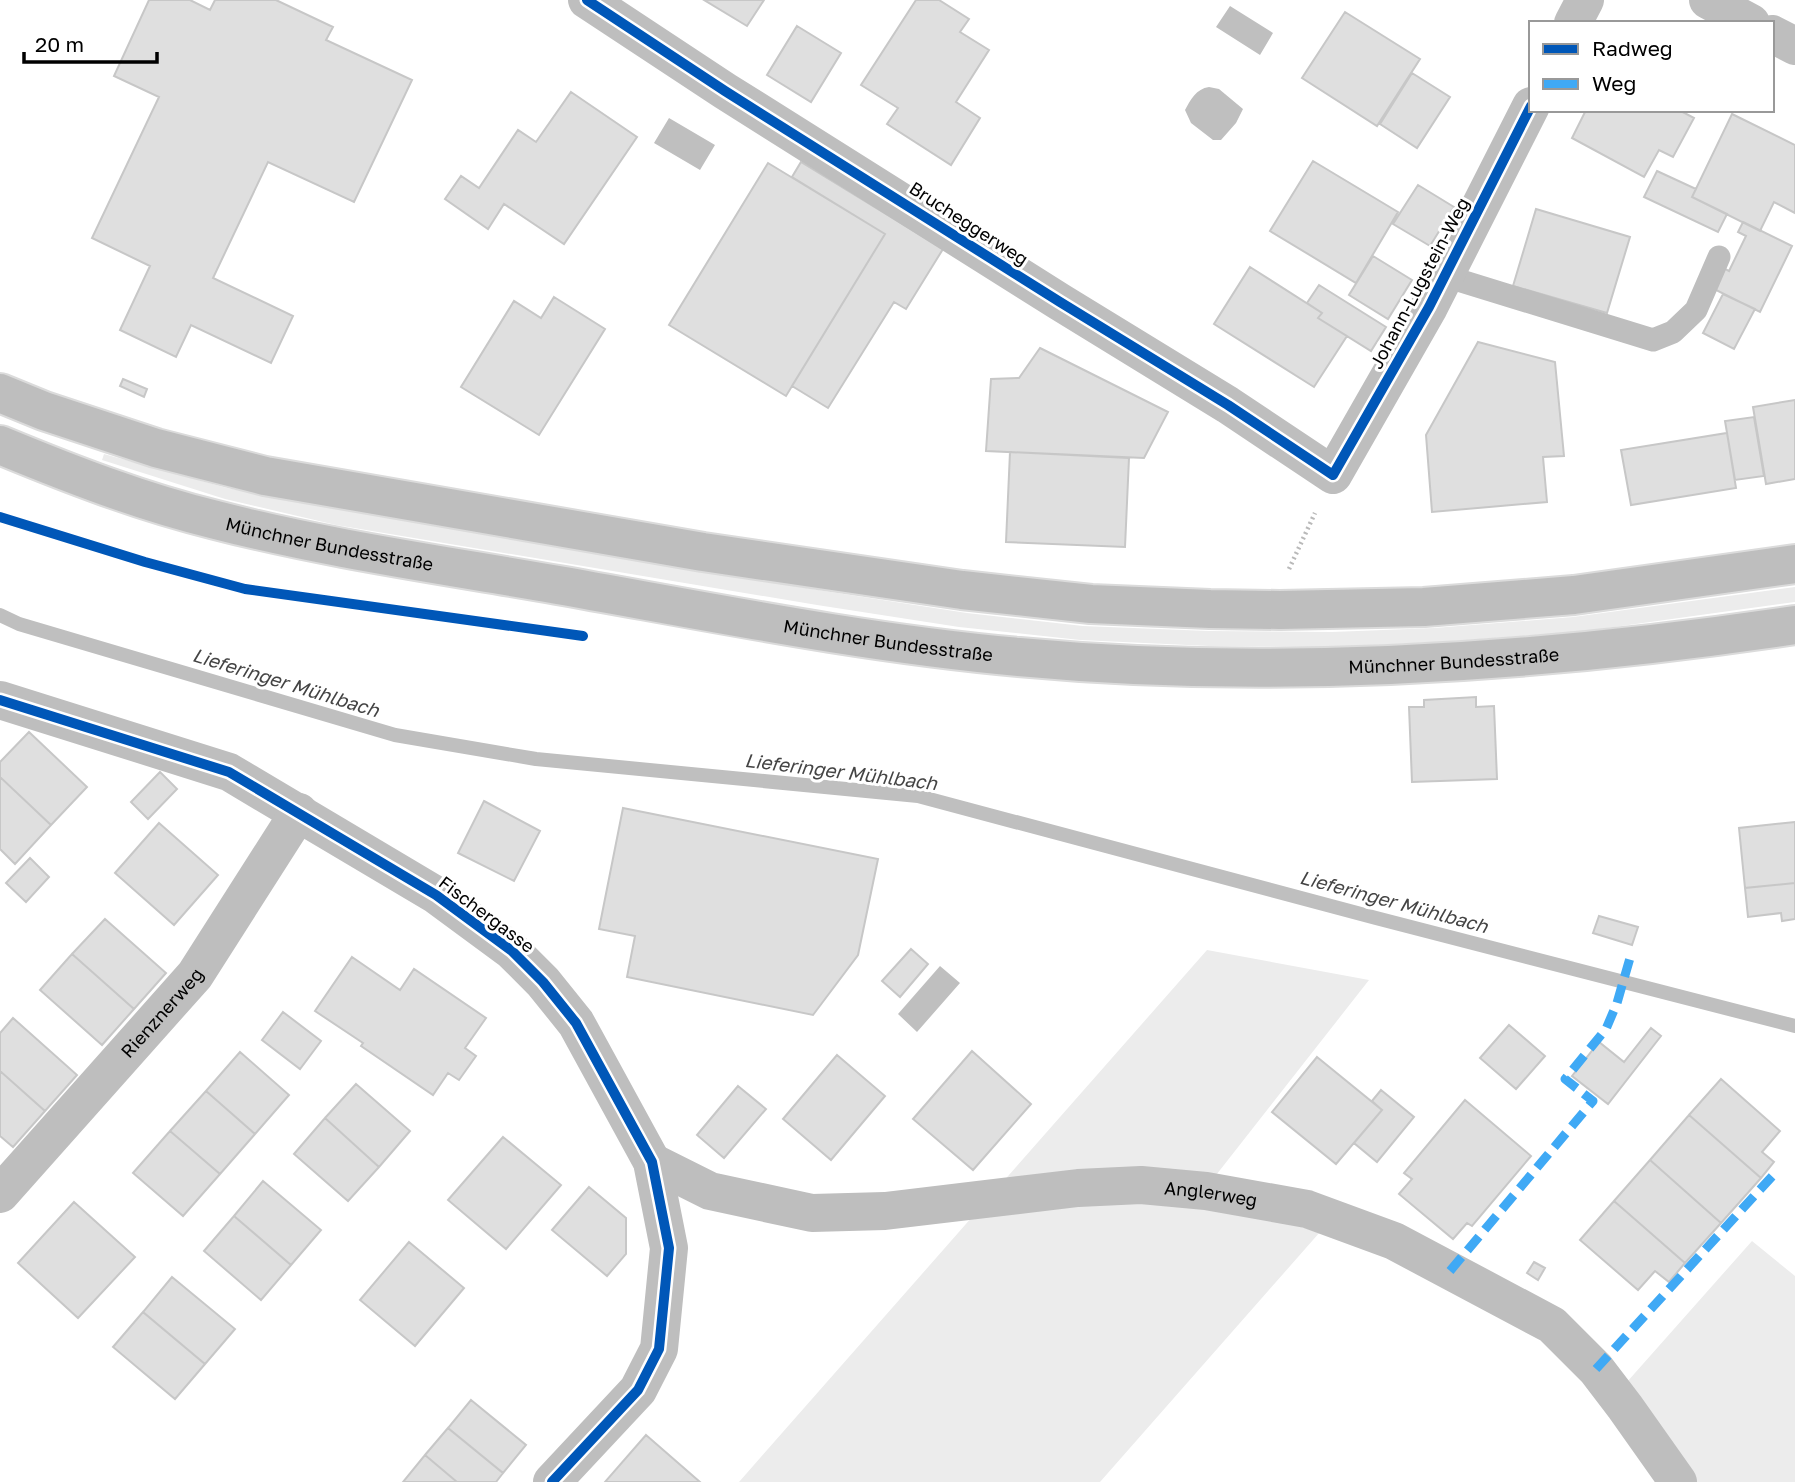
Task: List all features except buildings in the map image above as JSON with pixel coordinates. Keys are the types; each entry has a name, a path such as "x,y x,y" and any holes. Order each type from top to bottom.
{"street":[{"name":"Brucheggerweg","path":"587,0 737,98 1228,405 1333,475"},
{"path":"1574,21 1584,0"},
{"path":"1708,0 1747,21"},
{"path":"1774,35 1795,46"},
{"name":"Johann-Lugstein-Weg","path":"1333,475 1429,307 1529,110"},
{"path":"0,393 44,411 156,448 265,476 799,566 1091,604 1280,610 1424,607 1573,595 1795,564"},
{"name":"Münchner Bundesstraße","path":"0,444 122,493 215,520 324,544 762,621 885,641 1018,657 1183,668 1337,667 1523,657 1795,625"},
{"name":"Fischergasse","path":"0,700 229,772 436,895 512,951 543,982 576,1023 652,1162 668,1248 659,1349 638,1390 552,1482"},
{"name":"Rienznerweg","path":"0,1194 195,975 299,812"},
{"name":"Anglerweg","path":"652,1162 710,1191 812,1213 885,1211 1078,1188 1140,1185 1206,1191 1307,1209 1394,1241 1552,1325 1595,1370 1625,1407 1678,1482"}],"lane":[{"path":"1445,276 1653,340 1673,332 1696,310 1720,257"}],"path":[{"path":"1280,610 1286,574 1333,475"}],"shaded area":[{"path":"1230,6 1273,33 1260,55 1216,27"},
{"path":"1209,87 1219,89 1243,109 1236,123 1221,140 1213,140 1191,123 1185,110 1197,92"},
{"path":"669,118 715,145 700,170 654,143"},
{"path":"104,454 227,488 373,515 824,591 967,613 1083,626 1332,632 1434,628 1573,617 1795,587 1795,602 1578,632 1438,642 1331,647 1209,646 1080,640 959,627 336,525 225,499 102,460"},
{"path":"1207,950 1369,980 1213,1179 1247,1212 1320,1232 1100,1482 739,1482"},
{"path":"940,966 960,983 917,1032 898,1014"},
{"path":"1752,1241 1795,1276 1795,1482 1694,1482 1627,1382"}],"waterway":[{"name":"Lieferinger Mühlbach","path":"0,615 19,624 395,735 536,759 918,796 1795,1026"}],"marked path":[{"path":"1450,1271 1593,1101 1565,1079 1606,1029 1617,1003 1632,951"},
{"path":"1596,1369 1777,1171"}],"cycle path":[{"path":"587,0 725,91 1228,405 1333,475 1429,307 1529,110"},
{"path":"0,517 145,562 245,589 583,636"},
{"path":"0,700 229,772 436,895 512,951 543,982 576,1023 652,1162 669,1248 659,1349 638,1390 552,1482"}]}
